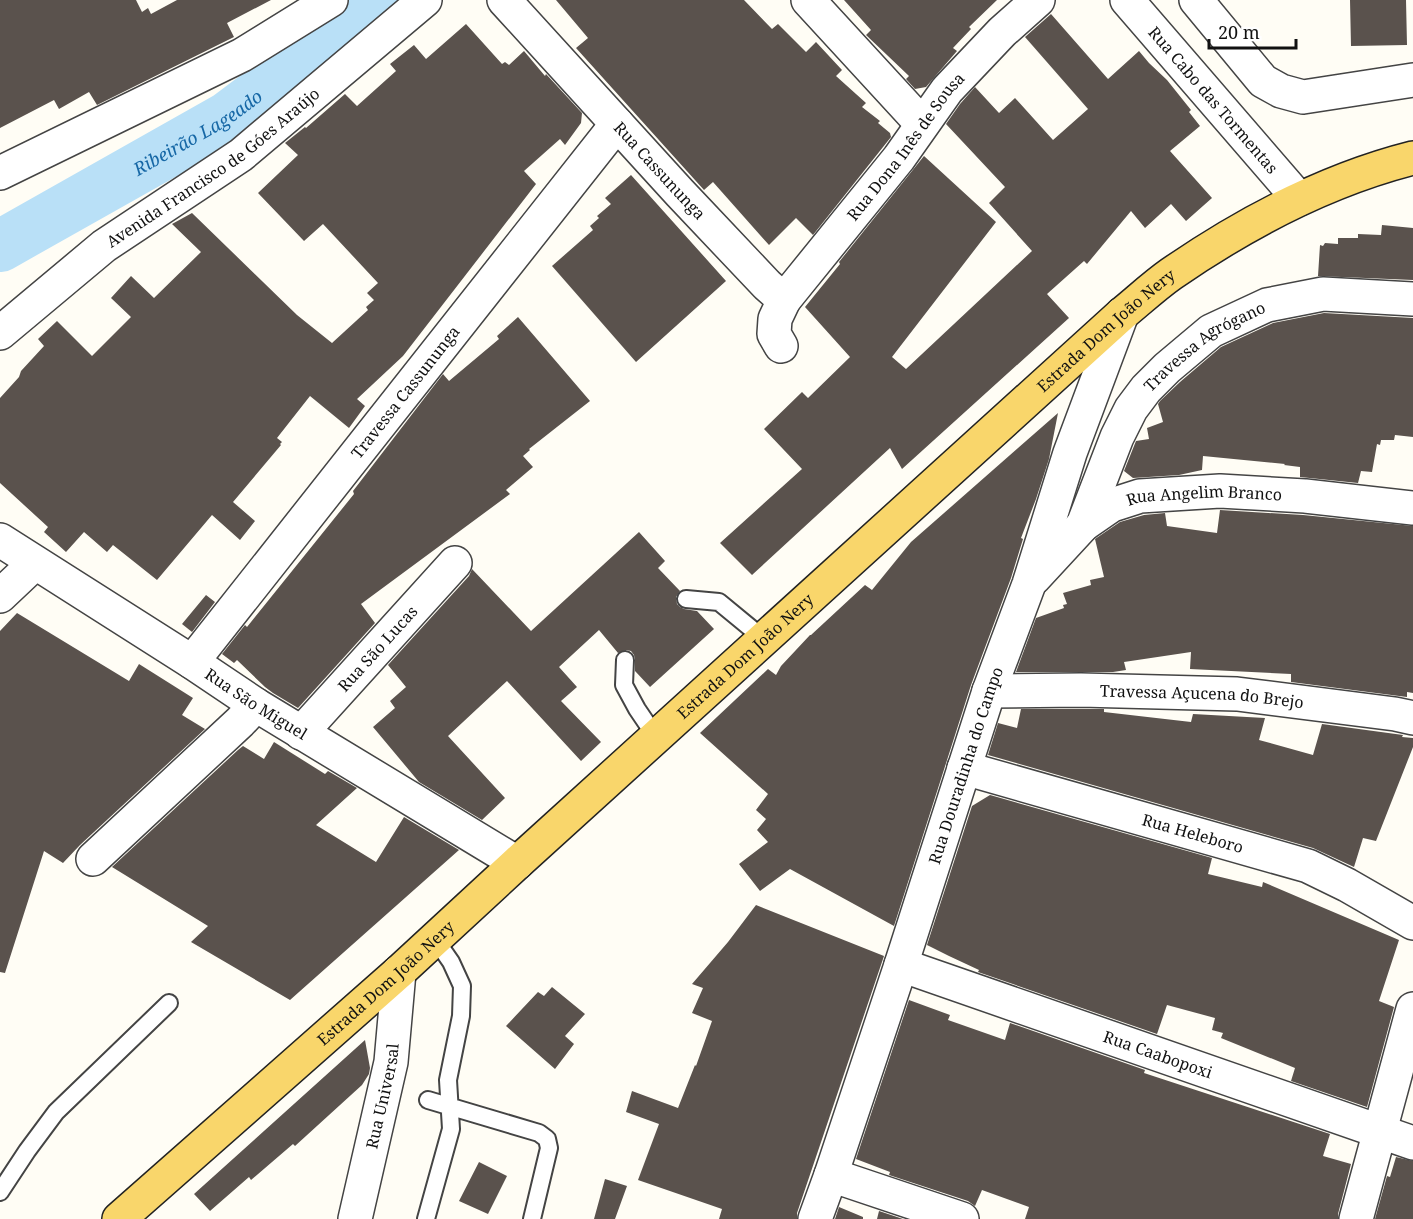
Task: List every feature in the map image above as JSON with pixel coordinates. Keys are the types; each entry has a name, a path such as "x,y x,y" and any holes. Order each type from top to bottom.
{"main road":[{"name":"Estrada Dom João Nery","path":"119,1219 399,972 516,863 1122,314 1170,275 1235,232 1299,199 1356,176 1413,158"}],"street":[{"path":"0,173 242,55 331,0"},
{"name":"Avenida Francisco de Góes Araújo","path":"0,333 104,246 241,154 425,0"},
{"name":"Rua Cassununga","path":"504,0 616,124 767,285 784,300"},
{"path":"808,0 922,124"},
{"name":"Rua Dona Inês de Sousa","path":"784,300 899,158 947,90 1002,32 1038,0"},
{"name":"Rua Cabo das Tormentas","path":"1127,0 1299,199"},
{"path":"1196,0 1263,81 1281,91 1302,98 1413,80"},
{"name":"Travessa Cassununga","path":"192,662 616,124"},
{"name":"Travessa Agrógano","path":"1083,525 1131,409 1146,389 1167,368 1211,331 1267,305 1323,294 1413,299"},
{"path":"781,346 774,333 775,319 784,300"},
{"name":"Rua Douradinha do Campo","path":"815,1219 901,965 989,691 1029,584 1070,453 1122,314"},
{"name":"Rua Angelim Branco","path":"1029,584 1083,525 1112,505 1140,496 1220,491 1305,496 1413,508"},
{"name":"Rua São Miguel","path":"0,540 256,705 516,863"},
{"path":"0,596 35,563"},
{"name":"Rua São Lucas","path":"301,733 454,563"},
{"name":"Travessa Açucena do Brejo","path":"989,691 1081,690 1238,694 1413,718"},
{"path":"93,859 256,705"},
{"name":"Rua Heleboro","path":"964,768 1308,866 1347,885 1413,923"},
{"name":"Rua Caabopoxi","path":"901,965 1413,1143"},
{"name":"Rua Universal","path":"356,1219 391,1062 399,972"},
{"path":"1356,1219 1413,1009"},
{"path":"831,1175 962,1219"}],"lane":[{"path":"686,598 718,602 764,639"},
{"path":"625,660 624,685 656,737"},
{"path":"426,1219 451,1129 448,1080 461,1016 462,986 451,962 435,939"},
{"path":"0,1192 56,1112 169,1003"},
{"path":"428,1100 539,1133 547,1139 549,1148 531,1219"}],"building":[{"path":"0,0 136,0 142,12 148,8 151,14 177,0 271,0 227,23 234,37 97,105 89,92 59,109 54,100 0,128"},
{"path":"556,0 744,0 772,29 778,24 806,52 816,42 842,70 836,76 866,103 862,107 880,121 878,123 890,133 891,137 813,235 796,218 769,245 713,182 704,190 576,48 588,38"},
{"path":"844,0 997,0 969,27 971,29 953,48 957,51 926,87 915,89 906,79 909,76 866,35 871,30"},
{"path":"1350,0 1406,0 1407,45 1351,46"},
{"path":"1051,14 1108,79 1139,51 1167,80 1191,110 1189,112 1200,126 1170,151 1212,198 1186,221 1171,204 1145,228 1131,211 1087,264 1084,261 1047,294 1069,318 902,469 890,448 752,575 720,543 802,469 764,429 802,392 808,398 850,357 805,307 924,156 996,222 892,357 906,369 1032,251 989,203 1005,187 946,124 975,87 999,113 1015,98 1053,140 1088,109 1025,37"},
{"path":"466,24 502,64 505,62 509,65 524,51 582,113 581,123 565,145 560,139 524,171 536,184 403,356 357,399 365,406 349,428 310,396 277,438 282,442 281,445 233,502 255,521 240,540 212,515 157,580 113,545 107,552 84,532 66,552 44,532 48,527 0,483 0,398 44,346 38,339 57,321 92,356 131,317 111,298 131,276 154,298 201,252 172,224 192,213 297,315 332,343 368,310 366,307 374,300 367,293 378,283 323,224 304,241 258,193 298,155 285,143 345,94 357,106 396,71 390,64 414,45 426,59"},
{"path":"631,175 726,281 636,362 552,266 593,230 590,226 599,218 597,216 611,204 605,198"},
{"path":"1382,225 1413,228 1413,280 1318,276 1320,245 1338,244 1338,238 1358,238 1358,234 1381,235"},
{"path":"1324,313 1413,318 1413,437 1395,435 1394,440 1381,440 1380,445 1377,444 1372,472 1361,471 1358,483 1300,477 1300,467 1285,464 1203,456 1202,470 1179,475 1133,478 1124,471 1136,441 1149,439 1147,428 1163,422 1158,404 1160,401 1221,347 1273,323"},
{"path":"518,317 590,401 529,449 523,456 533,467 506,490 510,494 361,604 375,623 298,708 273,693 237,660 234,663 222,654 245,625 247,627 354,494 353,491 443,374 449,381 499,339 497,336"},
{"path":"1058,413 1049,459 1021,538 1023,539 1011,578 971,685 894,926 790,869 760,891 739,864 768,842 757,830 766,819 756,810 768,794 700,733 768,669 776,675 781,666 810,635 865,585 872,590 911,542"},
{"path":"1220,510 1303,515 1413,526 1413,693 1407,692 1407,697 1291,682 1291,674 1190,669 1191,652 1124,662 1126,670 1113,672 1016,672 1036,618 1064,608 1063,605 1067,604 1063,593 1091,585 1090,580 1104,577 1095,539 1120,522 1144,515 1165,513 1167,526 1217,533"},
{"path":"639,532 665,561 658,568 680,591 676,597 677,604 684,609 697,611 714,629 650,687 635,671 634,655 631,651 618,653 599,630 559,667 577,687 561,701 601,742 581,761 507,681 448,736 505,798 482,820 419,782 373,727 395,708 390,701 406,687 388,665 469,576 472,569 531,631"},
{"path":"206,595 215,602 192,632 182,624"},
{"path":"17,613 129,681 139,664 193,698 182,715 205,729 63,863 44,851 5,973 0,972 0,631"},
{"path":"1021,709 1104,709 1104,712 1191,722 1193,714 1265,718 1259,740 1313,755 1322,724 1403,735 1402,737 1413,738 1413,747 1376,841 1363,838 1354,867 1313,848 988,755 998,723 1017,728"},
{"path":"274,742 325,774 328,771 357,788 316,825 376,862 404,817 459,850 290,1000 191,942 208,926 112,867 243,746 264,759"},
{"path":"990,795 1212,858 1208,874 1262,887 1263,882 1399,940 1379,1001 1394,1007 1367,1107 1291,1081 1295,1068 1221,1038 1223,1033 1212,1030 1215,1018 1167,1005 1157,1034 978,972 979,970 927,945 972,806"},
{"path":"756,905 884,956 797,1213 797,1219 719,1219 722,1209 638,1180 659,1124 626,1112 632,1091 678,1108 712,1021 692,1013 703,988 692,984"},
{"path":"552,987 585,1014 565,1036 574,1044 555,1069 506,1026 538,992 544,996"},
{"path":"909,1000 950,1015 948,1020 1005,1040 1010,1023 1145,1070 1144,1073 1330,1134 1323,1156 1351,1164 1338,1219 1025,1219 1029,1207 982,1190 975,1206 968,1201 889,1175 890,1172 856,1159"},
{"path":"365,1040 370,1068 362,1085 295,1146 293,1144 251,1180 249,1177 210,1211 194,1194"},
{"path":"1396,1157 1413,1161 1413,1219 1375,1219 1387,1176 1390,1177"},
{"path":"479,1162 507,1176 488,1214 459,1201"},
{"path":"605,1179 627,1186 615,1219 594,1219"},
{"path":"839,1207 863,1217 863,1219 835,1219"},
{"path":"879,1211 903,1219 877,1219"}],"waterway":[{"name":"Ribeirão Lageado","path":"0,246 227,118 384,0"}]}
